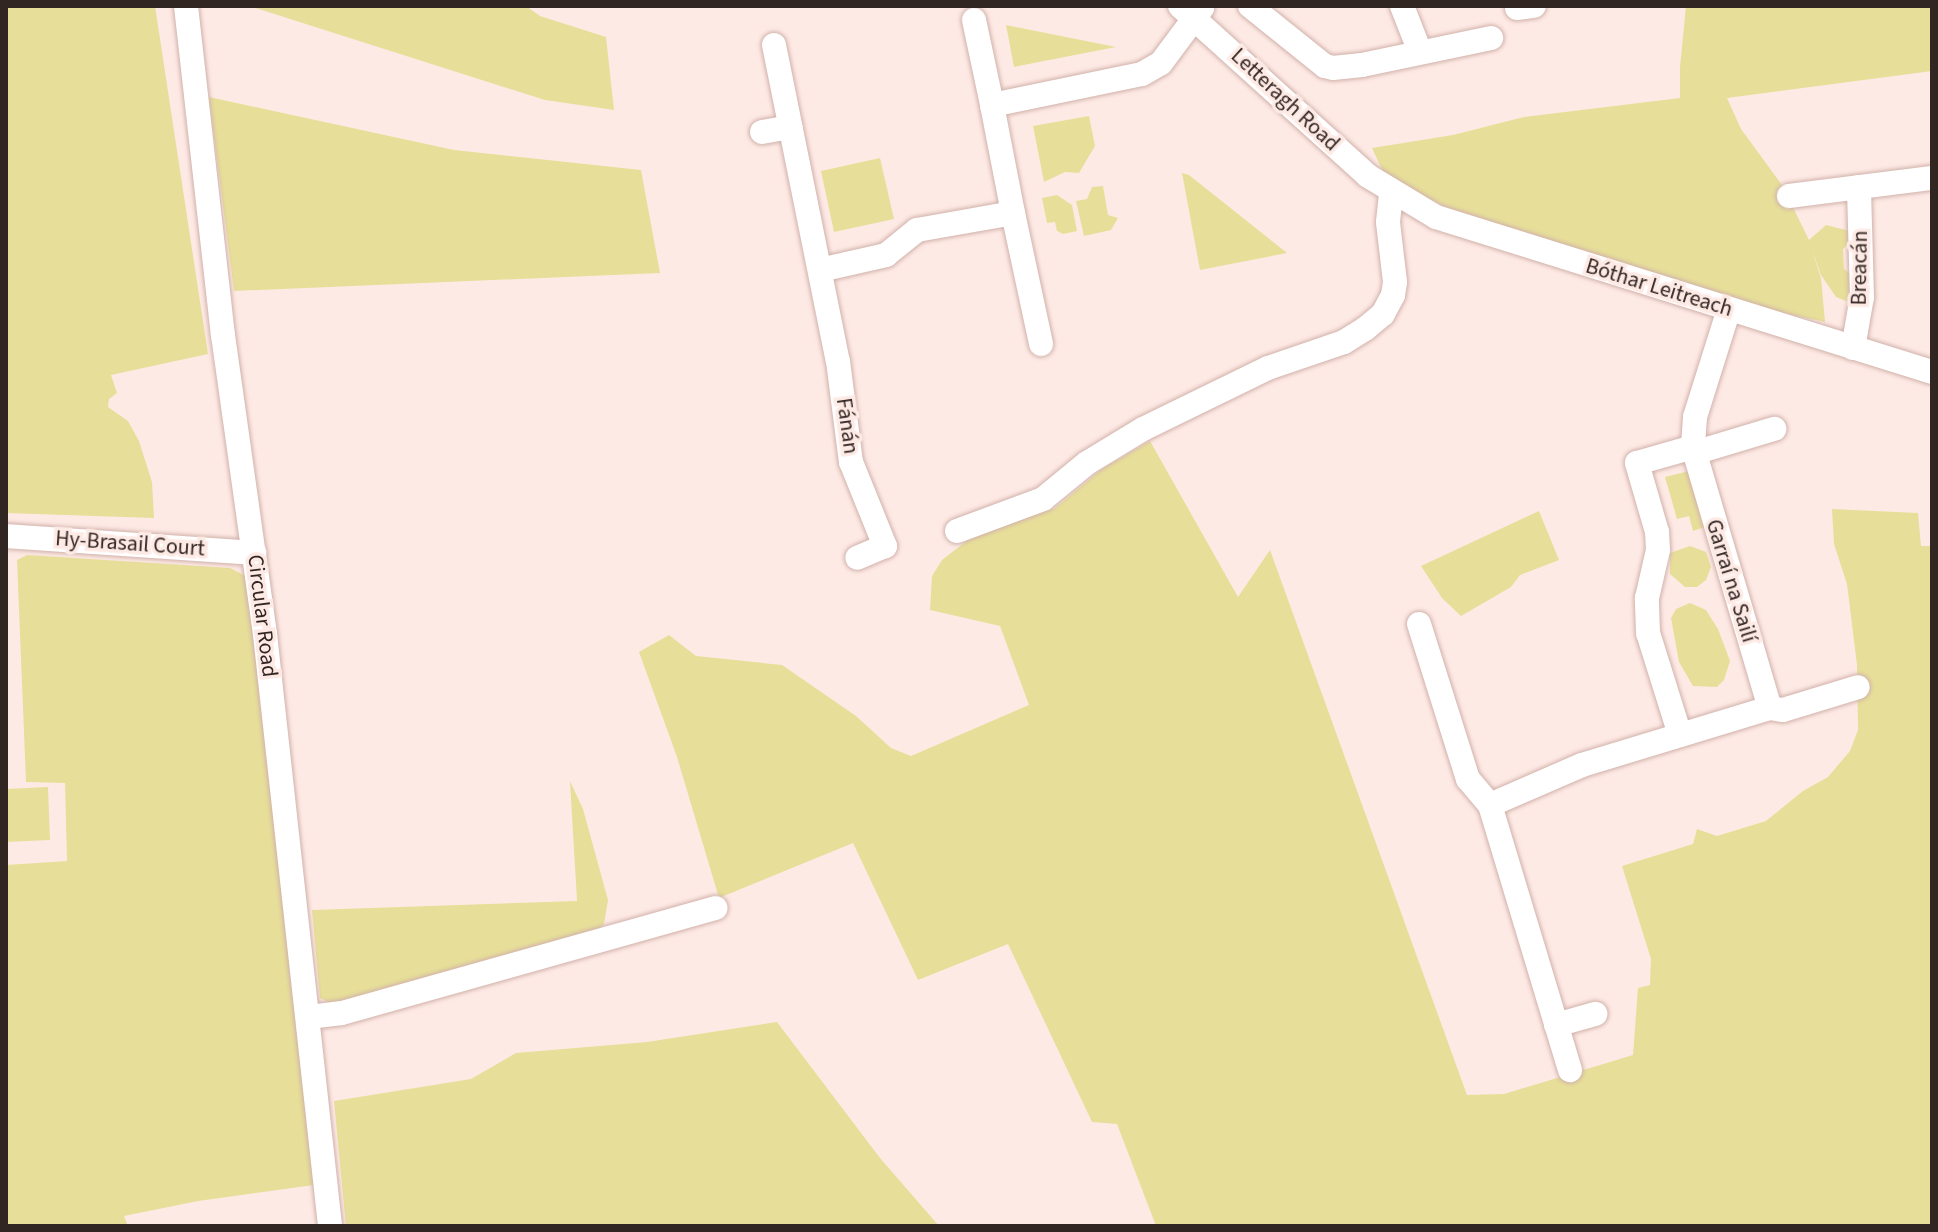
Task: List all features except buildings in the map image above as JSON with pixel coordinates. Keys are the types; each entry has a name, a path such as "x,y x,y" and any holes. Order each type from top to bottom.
{"street":[{"name":"Circular Road","path":"186,6 223,335 254,553 309,1017 330,1226"},
{"path":"1250,6 1325,66 1351,67 1491,38"},
{"path":"1402,6 1420,52"},
{"path":"992,105 1142,74 1161,63 1192,10"},
{"name":"Letteragh Road","path":"1192,10 1342,154 1391,192"},
{"path":"974,20 1041,344"},
{"name":"Fánán","path":"774,45 838,361 851,462 885,546 857,558"},
{"path":"762,132 791,127"},
{"path":"1789,196 1932,178"},
{"name":"Breacán","path":"1853,348 1862,297 1859,187"},
{"path":"957,531 1043,499 1087,463 1143,429 1244,379 1344,342 1365,329 1383,314 1393,295 1395,282 1388,222 1391,192"},
{"name":"Bóthar Leitreach","path":"1391,192 1436,217 1468,230 1932,372"},
{"path":"820,270 886,255 917,230 1013,213"},
{"name":"Garraí na Sailí","path":"1729,309 1695,417 1693,450 1770,708"},
{"path":"1680,735 1648,633 1647,598 1658,550 1657,532 1637,463 1774,429"},
{"name":"Hy-Brasail Court","path":"6,536 254,553"},
{"path":"1419,624 1468,779 1490,805 1570,1070"},
{"path":"1490,805 1582,765 1770,708 1783,710 1858,687"},
{"path":"309,1017 342,1013 716,908"},
{"path":"1556,1025 1595,1014"}],"shaded area":[{"path":"6,6 155,6 208,354 111,375 117,393 109,399 108,407 128,421 139,441 152,482 154,518 6,513"},
{"path":"249,6 526,6 540,16 606,37 614,110 545,100"},
{"path":"1686,6 1932,6 1932,71 1727,98 1741,129 1782,185 1809,240 1826,225 1850,231 1851,241 1843,249 1844,269 1853,276 1851,303 1836,297 1821,275 1812,250 1821,278 1825,322 1741,304 1477,223 1385,176 1372,148 1453,135 1524,117 1680,98"},
{"path":"1006,25 1116,47 1014,67"},
{"path":"209,97 454,150 641,170 660,273 234,291"},
{"path":"1089,116 1095,146 1079,173 1065,172 1044,182 1033,126"},
{"path":"880,158 894,219 834,232 821,171"},
{"path":"1182,173 1189,175 1287,253 1200,270"},
{"path":"1103,186 1108,215 1118,218 1111,230 1084,236 1076,201 1087,199 1092,187"},
{"path":"1057,195 1072,205 1077,231 1063,234 1057,231 1055,222 1047,223 1042,198"},
{"path":"1150,441 1238,597 1270,550 1467,1095 1504,1094 1633,1055 1638,988 1650,985 1651,959 1622,866 1693,844 1697,829 1717,836 1766,821 1803,791 1828,777 1850,751 1858,730 1857,665 1847,584 1834,544 1832,509 1918,513 1921,546 1932,546 1932,1226 1156,1226 1117,1124 1092,1122 1008,944 918,980 853,843 719,898 677,757 639,652 669,635 696,656 782,665 856,716 891,748 911,756 1029,705 1000,626 930,610 932,576 942,560 973,536 1055,508 1102,469"},
{"path":"1689,471 1705,527 1693,531 1689,516 1677,519 1665,477"},
{"path":"1539,511 1559,560 1520,575 1511,587 1461,616 1442,598 1421,566"},
{"path":"1690,546 1706,552 1711,567 1706,580 1697,587 1685,587 1670,574 1670,553"},
{"path":"27,555 230,568 246,576 314,1185 198,1201 124,1216 128,1226 6,1226 6,865 67,861 65,783 26,782 17,560"},
{"path":"1690,603 1706,610 1718,629 1730,661 1724,680 1717,687 1693,686 1679,662 1671,618 1676,609"},
{"path":"570,781 583,809 608,900 604,924 596,932 334,1005 320,998 312,910 577,901"},
{"path":"48,787 50,840 6,842 6,789"},
{"path":"777,1022 880,1158 939,1226 346,1226 334,1101 471,1079 516,1053 647,1042"}]}
